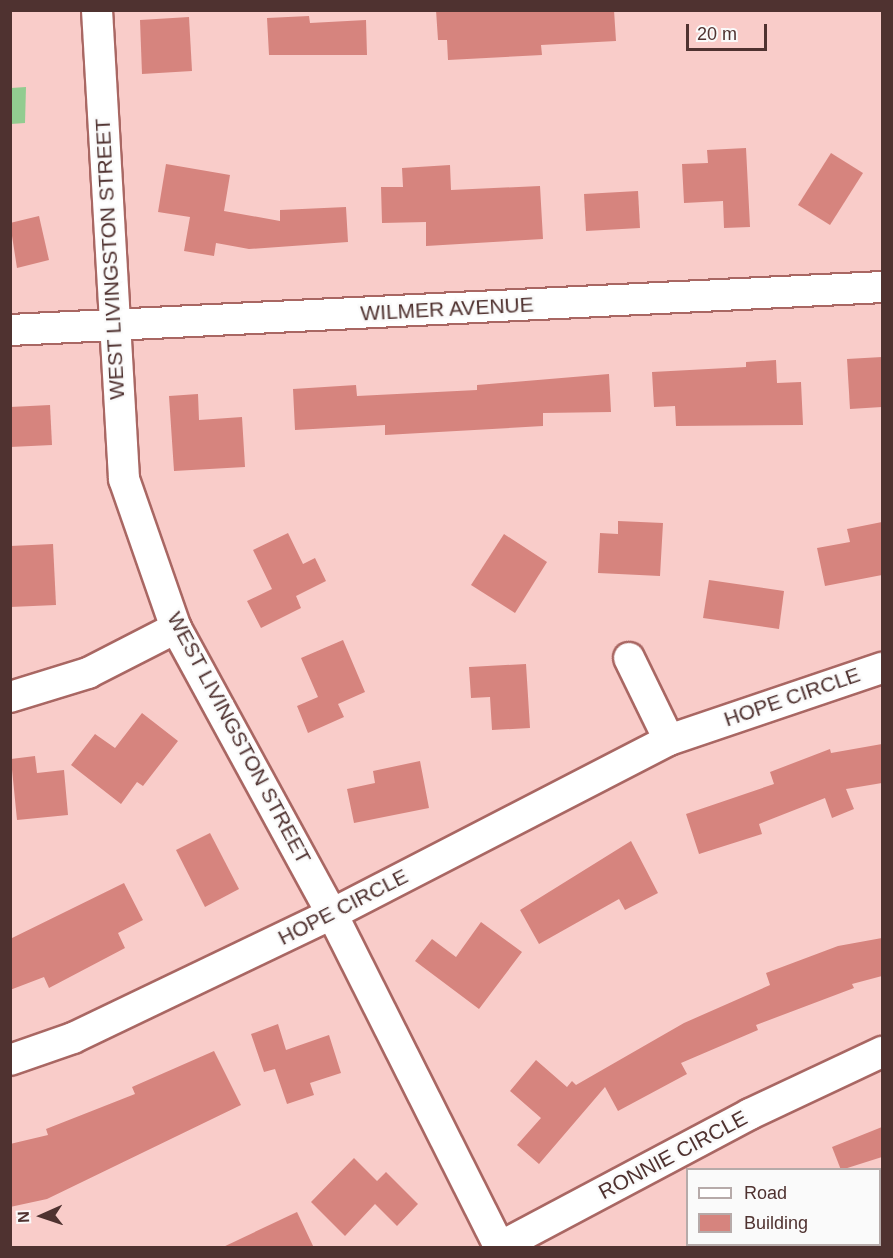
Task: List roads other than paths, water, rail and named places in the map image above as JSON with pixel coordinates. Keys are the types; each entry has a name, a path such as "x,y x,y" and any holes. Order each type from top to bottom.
{"street":[{"name":"WEST LIVINGSTON STREET","path":"97,10 124,479 176,628 332,914 499,1247"},
{"name":"WILMER AVENUE","path":"10,330 882,287"},
{"path":"10,698 88,673 176,628"},
{"path":"629,658 669,740"},
{"name":"HOPE CIRCLE","path":"10,1060 73,1038 332,914 669,740 882,668"},
{"name":"RONNIE CIRCLE","path":"499,1247 750,1114 882,1052"}]}
